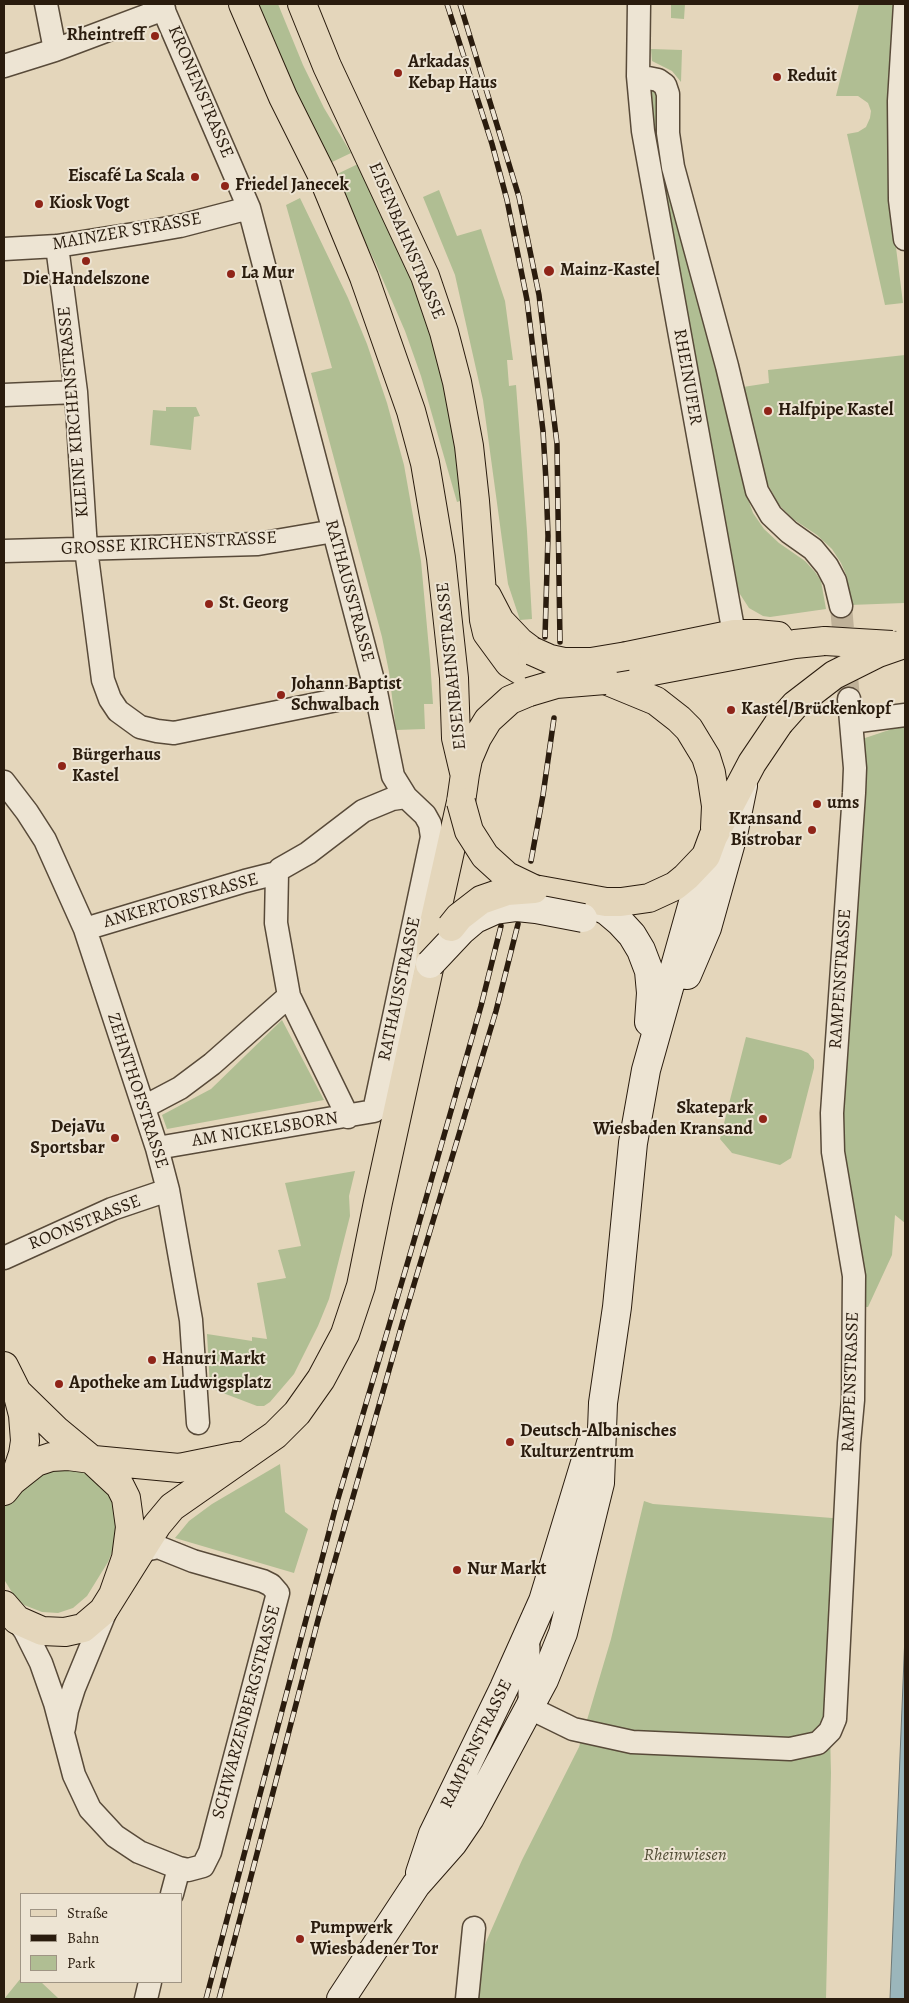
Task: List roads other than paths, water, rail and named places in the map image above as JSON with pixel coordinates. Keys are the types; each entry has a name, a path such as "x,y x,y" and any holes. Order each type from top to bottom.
{"main road":[{"name":"EISENBAHNSTRASSE","path":"243,4 283,97 322,176 364,277 411,411 425,463 441,558 447,570 467,652 471,676 470,740"},
{"name":"EISENBAHNSTRASSE","path":"302,4 327,66 425,276 444,332 457,382 469,446 476,501 484,620 487,633 509,663 530,673 550,659 564,662 592,662 620,674"},
{"path":"10,1614 42,1631 54,1632 83,1628 96,1618 111,1598 157,1525 172,1507 275,1434 297,1413 310,1397 335,1354 348,1327 361,1286 430,964 432,932 461,802 470,740 510,700 530,673 556,684 702,661 749,640"},
{"path":"620,674 749,640 903,645"},
{"path":"430,964 475,919 495,910 536,909 620,902 649,898 675,886 686,877 710,846 744,777 762,746 795,705 834,675 878,653 903,645"},
{"path":"620,674 647,696 668,709 684,724 706,758 715,789 717,820 710,846"},
{"name":"RAMPENSTRASSE","path":"646,1070 707,928 733,835 744,777"},
{"path":"461,802 469,831 485,856 507,876 534,889 585,904 641,950 649,971 651,993 646,1070"},
{"name":"RAMPENSTRASSE","path":"416,1885 453,1843 470,1818 530,1708 548,1672 563,1633 600,1483 603,1403 616,1307 633,1143 646,1070 710,846"},
{"path":"430,964 451,927 470,908 494,895 520,889 534,889"},
{"path":"4,1366 17,1392 23,1416 25,1441 20,1465 6,1487"},
{"path":"17,1392 56,1430 93,1460 120,1486 126,1498 130,1527 126,1558 111,1598"},
{"name":"RAMPENSTRASSE","path":"416,1885 433,1834 528,1636 546,1592 603,1403"},
{"path":"6,1487 36,1462 51,1457 68,1456 178,1468 244,1455"},
{"path":"341,1999 416,1885"}],"street":[{"path":"46,4 55,50"},
{"name":"RHEINUFER","path":"640,4 638,76 643,131 749,640"},
{"path":"905,4 899,101 900,200 905,239"},
{"path":"4,66 55,50 163,6"},
{"name":"KRONENSTRASSE","path":"163,6 249,208"},
{"name":"RHEINUFER","path":"638,76 658,80 665,85 668,94 668,133 673,168 727,366 757,491 771,515 789,532 812,549 827,566 835,581 841,606"},
{"name":"MAINZER STRASSE","path":"4,249 57,246 180,226 249,208"},
{"name":"RATHAUSSTRASSE","path":"249,208 376,692 393,776 406,797 425,816 430,824 432,838 374,1111"},
{"name":"KLEINE KIRCHENSTRASSE","path":"57,246 76,392 86,549 102,680 118,712 140,727 174,733 376,692"},
{"path":"4,395 76,392"},
{"name":"GROSSE KIRCHENSTRASSE","path":"4,551 258,544 334,530"},
{"path":"849,699 851,722 905,715"},
{"name":"RAMPENSTRASSE","path":"530,1708 573,1729 632,1742 790,1749 818,1743 830,1732 835,1719 849,1443 853,1400 854,1276 833,1152 832,1113 854,793 851,722"},
{"name":"ZEHNTHOFSTRASSE","path":"4,782 45,840 85,929 157,1148 168,1190 191,1320 198,1422"},
{"name":"ANKERTORSTRASSE","path":"85,929 279,871 308,852 362,811 406,797"},
{"path":"279,871 276,923 288,996 348,1117"},
{"path":"144,1107 180,1088 204,1070 288,996"},
{"name":"AM NICKELSBORN","path":"157,1148 348,1117 374,1111"},
{"name":"ROONSTRASSE","path":"4,1258 112,1209 168,1190"},
{"name":"SCHWARZENBERGSTRASSE","path":"140,1551 158,1547 193,1561 263,1581 271,1585 278,1593 210,1852 203,1866 188,1870 179,1868"},
{"path":"65,1742 64,1728 74,1688 111,1598"},
{"path":"10,1614 25,1630 41,1663 55,1703 82,1795 90,1809 115,1836 140,1852 179,1868 172,1893"},
{"path":"484,1729 530,1708 528,1636"},
{"path":"467,1999 474,1928"},
{"path":"146,1999 150,1983"}],"water":[{"path":"905,1635 905,1999 890,1999"}],"tunnel":[{"path":"841,606 849,699"}],"railway":[{"path":"447,4 492,144 507,200 527,300 543,431 546,481 548,536 545,637"},
{"path":"460,4 519,197 539,295 557,444 560,642"},
{"path":"531,861 554,718"},
{"path":"219,1999 318,1620 403,1321 496,1011 518,924"},
{"path":"206,1999 337,1502 481,1006 501,926"}],"place":[{"name":"Rheintreff","path":"155,36"},
{"name":"Arkadas Kebap Haus","path":"398,73"},
{"name":"Reduit","path":"777,77"},
{"name":"Eiscafé La Scala","path":"195,177"},
{"name":"Friedel Janecek","path":"225,186"},
{"name":"Kiosk Vogt","path":"39,204"},
{"name":"Die Handelszone","path":"86,261"},
{"name":"Mainz-Kastel","path":"549,271"},
{"name":"La Mur","path":"231,274"},
{"name":"Halfpipe Kastel","path":"768,411"},
{"name":"St. Georg","path":"209,604"},
{"name":"Johann Baptist Schwalbach","path":"281,695"},
{"name":"Kastel/Brückenkopf","path":"731,710"},
{"name":"Bürgerhaus Kastel","path":"62,766"},
{"name":"ums","path":"817,804"},
{"name":"Kransand Bistrobar","path":"812,830"},
{"name":"Skatepark Wiesbaden Kransand","path":"763,1119"},
{"name":"DejaVu Sportsbar","path":"115,1138"},
{"name":"Hanuri Markt","path":"152,1360"},
{"name":"Apotheke am Ludwigsplatz","path":"59,1384"},
{"name":"Deutsch-Albanisches Kulturzentrum","path":"510,1442"},
{"name":"Nur Markt","path":"457,1570"},
{"name":"Pumpwerk Wiesbadener Tor","path":"300,1939"}],"park label":[{"name":"Rheinwiesen","path":"685,1856"}]}
